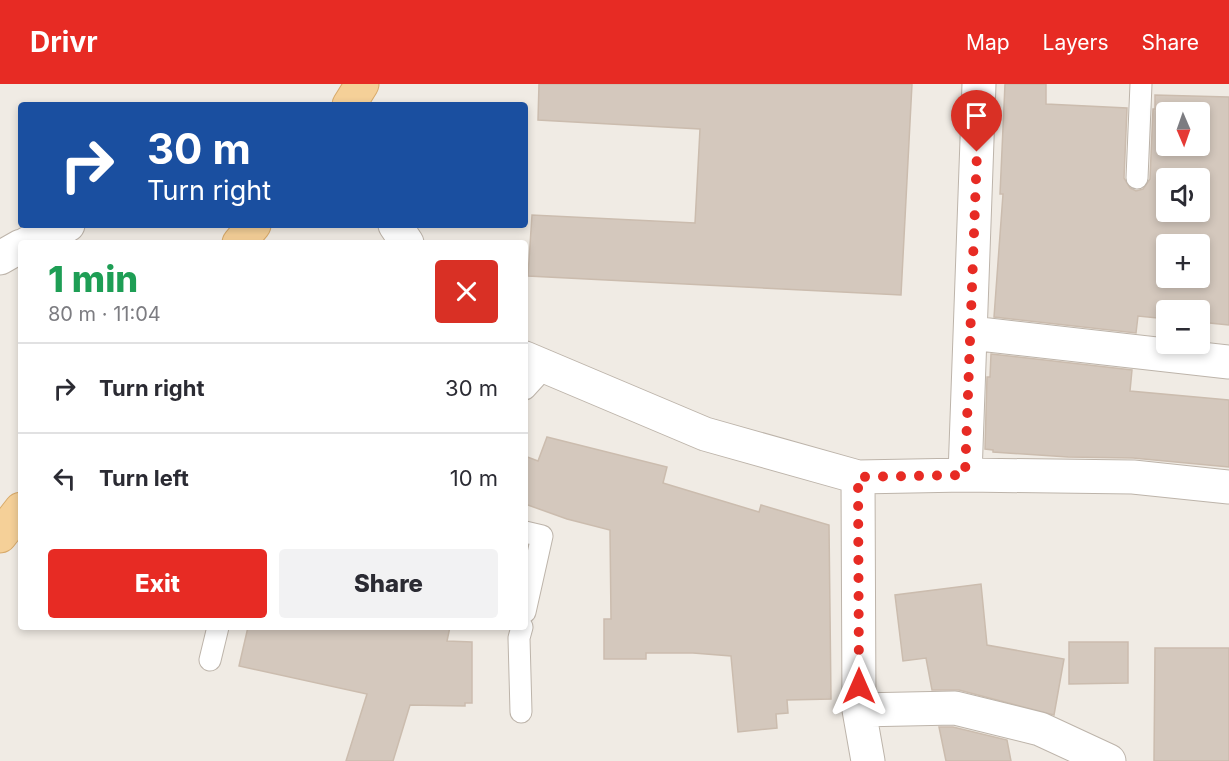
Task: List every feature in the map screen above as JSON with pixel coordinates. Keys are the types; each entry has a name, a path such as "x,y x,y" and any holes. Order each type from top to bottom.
{"main road":[{"path":"351,102 362,84"},
{"path":"242,240 252,228"},
{"path":"0,536 18,513"}],"street":[{"path":"965,475 979,84"},
{"path":"35,240 61,228"},
{"path":"0,258 18,248"},
{"path":"970,333 1229,362"},
{"path":"532,371 705,434 858,477 965,475 1133,477 1229,487"},
{"path":"858,477 859,710 868,761"},
{"path":"859,710 955,708 1040,729 1109,761"}],"lane":[{"path":"1137,178 1141,84"},
{"path":"528,533 542,536 528,599"},
{"path":"210,660 217,630"},
{"path":"521,630 519,638 521,712"}],"building":[{"path":"539,84 912,84 901,295 528,276 532,215 695,223 700,129 538,120"},
{"path":"1005,84 1046,84 1046,104 1127,108 1124,178 1130,188 1136,191 1143,189 1150,179 1155,95 1229,97 1229,325 1210,323 1210,300 1156,300 1156,318 1138,316 1136,333 994,317 1003,194 1000,194"},
{"path":"991,354 1132,370 1130,391 1229,400 1229,467 1133,458 993,452 993,450 985,449 987,377 990,377"},
{"path":"547,437 667,467 663,483 759,512 761,505 829,525 831,699 787,700 788,713 776,714 777,728 738,732 731,656 646,653 646,659 604,659 604,619 611,619 610,530 567,519 528,505 528,457 538,461"},
{"path":"981,584 987,645 1064,659 1054,715 959,690 932,690 926,658 903,661 895,595"},
{"path":"247,630 449,630 447,641 472,642 472,703 465,703 465,706 410,705 393,761 346,761 367,694 239,666"},
{"path":"1069,642 1128,642 1128,683 1069,684"},
{"path":"1155,648 1229,648 1229,761 1154,761"},
{"path":"939,727 953,727 1007,740 1011,761 946,761"}],"route":[{"path":"859,686 858,477 965,475 977,152"}]}
